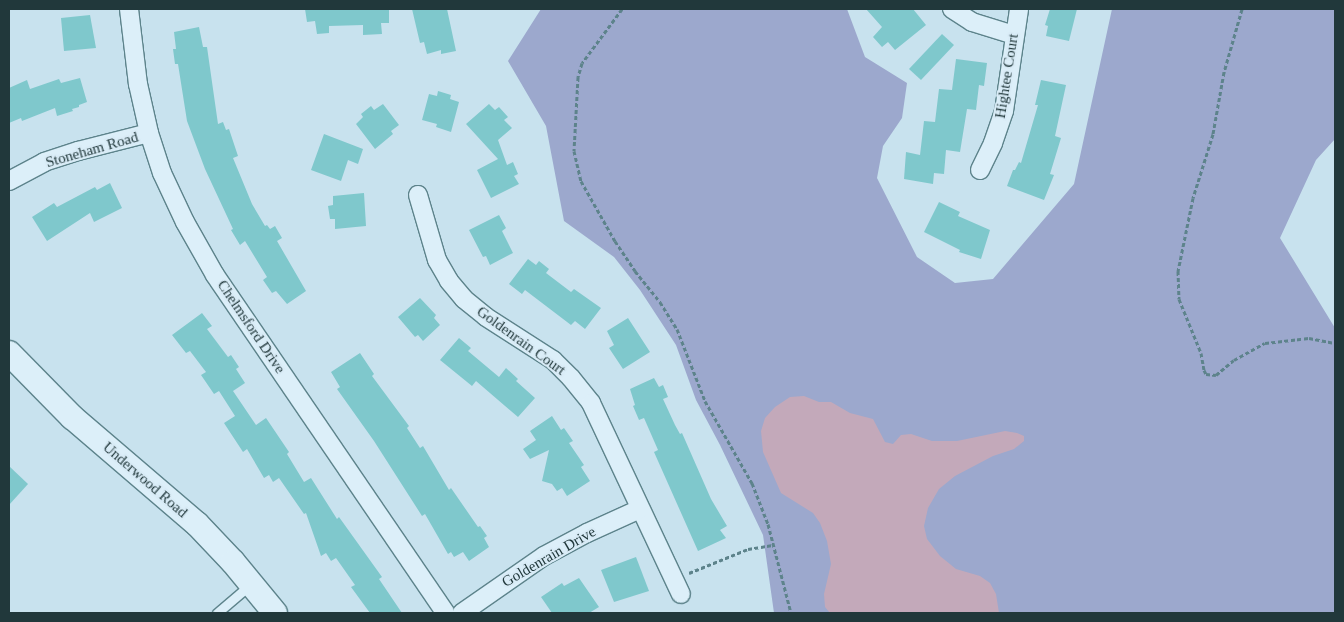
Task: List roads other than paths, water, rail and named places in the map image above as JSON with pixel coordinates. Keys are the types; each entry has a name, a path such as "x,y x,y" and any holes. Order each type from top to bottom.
{"street":[{"name":"Chelmsford Drive","path":"130,9 138,84 149,133 162,173 181,214 215,275 446,613"},
{"path":"952,9 972,22 1014,34"},
{"name":"Hightee Court","path":"980,170 993,143 1004,111 1019,9"},
{"name":"Stoneham Road","path":"9,181 44,162 78,151 149,133"},
{"name":"Goldenrain Court","path":"418,194 436,260 449,281 464,299 486,317 533,346 571,378 592,403 681,594"},
{"name":"Underwood Road","path":"9,353 72,417 196,524 251,583 275,613"},
{"name":"Goldenrain Drive","path":"462,613 544,556 587,533 640,509"}],"lane":[{"path":"217,613 251,583"}]}
